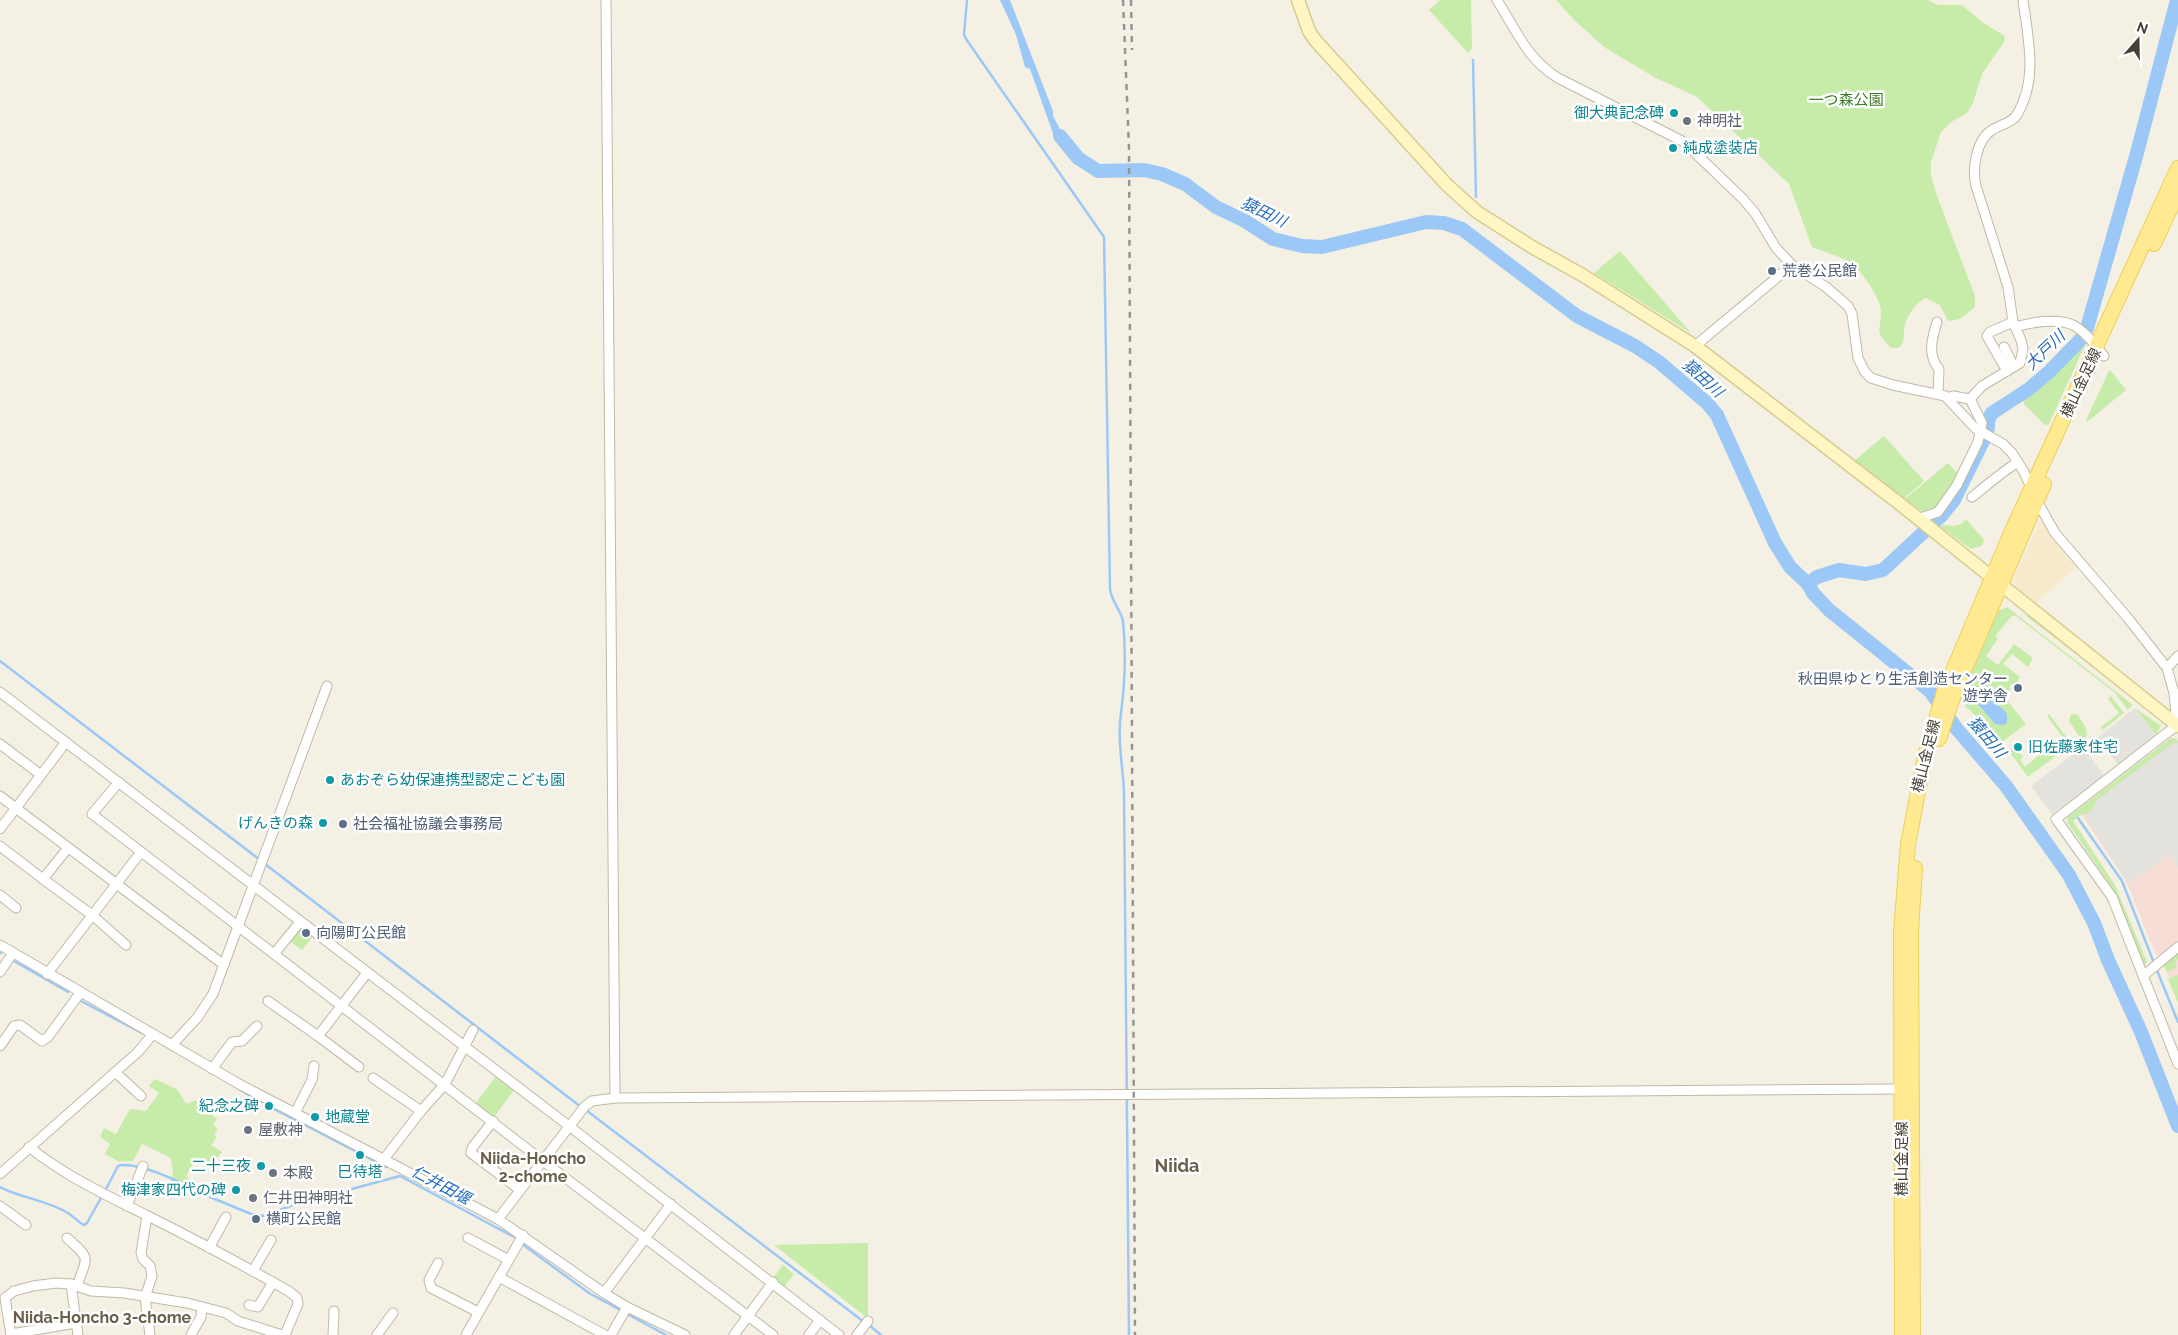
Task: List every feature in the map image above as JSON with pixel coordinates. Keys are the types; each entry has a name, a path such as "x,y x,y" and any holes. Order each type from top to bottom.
{"main road":[{"name":"横山金足線","path":"2101,352 2178,168"},
{"name":"横山金足線","path":"1902,1335 1900,969 1903,896 1916,794 1949,695 1996,582 2101,352 2178,192"},
{"name":"横山金足線","path":"1912,1335 1911,931 1914,885 1924,801 1940,719"}],"street":[{"path":"606,0 615,1098"},
{"path":"1298,0 1309,31 1315,40 1413,149 1467,204 1524,243 1584,276 1695,346 2178,725"},
{"path":"1497,0 1520,41 1540,66 1558,78 1682,141 1744,199 1755,213 1776,248 1792,265 1826,287 1848,306 1852,314 1858,358 1865,372 1871,378 1893,385 1938,394 1947,398 1975,428 2003,444 2018,462 2055,533 2167,668 2174,693 2178,725"},
{"path":"1970,399 1982,386 2020,363 2023,349 2014,325 2008,287 1976,186 1974,172 1984,139 1994,129 2018,114 2025,94 2031,68 2023,0"},
{"path":"1695,346 1792,265"},
{"path":"1937,322 1932,339 1932,356 1940,369 1938,394"},
{"path":"2011,369 1987,336 1990,332 2014,325 2038,322 2064,322 2080,330 2101,352"},
{"path":"2004,348 2011,369"},
{"path":"1947,398 1953,396 1970,399"},
{"path":"1924,524 1938,512 1947,500 1968,465 1982,432 1982,424 1970,399"},
{"path":"1972,497 2018,462"},
{"path":"2167,668 2178,656"},
{"path":"172,1045 205,1008 213,994 327,686"},
{"path":"0,692 570,1126 839,1335"},
{"path":"2178,725 2056,819 2112,897 2178,1064"},
{"path":"0,829 66,742"},
{"path":"0,744 41,775"},
{"path":"119,782 92,814 543,1161 773,1335"},
{"path":"0,796 224,965"},
{"path":"0,846 92,915 126,945"},
{"path":"43,879 68,848"},
{"path":"47,974 141,852"},
{"path":"0,895 16,908"},
{"path":"274,954 300,922"},
{"path":"0,945 212,1069 498,1219 604,1293 627,1307 685,1335"},
{"path":"2143,976 2178,947"},
{"path":"0,972 13,953"},
{"path":"318,1036 367,973"},
{"path":"0,1046 14,1026 20,1025 42,1041 48,1037 80,993"},
{"path":"268,1001 359,1067"},
{"path":"212,1069 232,1042 242,1041 257,1026"},
{"path":"384,1159 420,1111 445,1084 473,1030"},
{"path":"0,1174 138,1052 153,1034"},
{"path":"295,1113 312,1080 314,1066"},
{"path":"115,1072 141,1096"},
{"path":"374,1078 420,1111"},
{"path":"498,1219 583,1108 592,1101 615,1098 1901,1089"},
{"path":"493,1121 472,1148 471,1153 520,1190"},
{"path":"29,1148 46,1161 127,1206 273,1282 297,1298 298,1304 283,1335 238,1321 226,1313 187,1302 145,1298 124,1293 91,1291 74,1285 56,1283 33,1286 14,1291 4,1298 11,1334 76,1323"},
{"path":"127,1206 142,1168"},
{"path":"604,1293 671,1204"},
{"path":"0,1206 26,1225"},
{"path":"147,1216 141,1253 143,1259 150,1266 152,1276 145,1298 150,1335"},
{"path":"209,1248 226,1217"},
{"path":"466,1335 523,1235"},
{"path":"67,1238 85,1254 86,1258 74,1285 78,1335"},
{"path":"468,1238 508,1260"},
{"path":"253,1271 271,1240"},
{"path":"438,1263 429,1280 431,1288 478,1312"},
{"path":"499,1277 605,1335"},
{"path":"249,1305 258,1308 273,1282"},
{"path":"734,1335 772,1282"},
{"path":"191,1335 201,1317 202,1307"},
{"path":"611,1335 627,1307"},
{"path":"333,1335 334,1311"},
{"path":"377,1335 393,1313"},
{"path":"809,1335 820,1320"},
{"path":"857,1335 866,1323"}],"shaded area":[{"path":"2042,518 2050,534 2076,567 2036,603 2017,589 2013,580"},
{"path":"2135,708 2156,735 2118,764 2097,738"},
{"path":"2171,738 2178,741 2178,1003 2167,972 2153,948 2127,883 2078,809"},
{"path":"2173,743 2178,743 2178,867 2169,855 2128,884 2085,815 2093,809 2096,801"},
{"path":"2083,747 2104,776 2052,814 2031,786"}],"green space":[{"path":"1440,0 1471,0 1472,48 1468,53 1429,10"},
{"name":"一つ森公園","path":"1556,0 1928,0 1938,5 1962,5 1982,22 2005,36 2004,42 1982,74 1973,103 1967,113 1951,122 1941,132 1931,162 1931,175 1937,196 1975,296 1975,307 1960,319 1948,321 1940,305 1926,298 1916,305 1908,317 1904,328 1904,339 1899,348 1891,348 1879,331 1881,311 1878,299 1870,285 1851,263 1812,247 1789,184 1697,97 1654,77 1604,47 1573,19"},
{"path":"1620,251 1691,333 1594,273"},
{"path":"2083,342 2086,343 2049,424 2045,425 2024,404 2023,400 2076,352"},
{"path":"2109,371 2126,390 2087,422 2086,420"},
{"path":"1884,436 1924,481 1902,500 1854,461"},
{"path":"1948,463 1958,474 1935,509 1923,512 1905,499"},
{"path":"1966,519 1984,540 1982,546 1971,549 1941,527 1943,525 1958,525"},
{"path":"2007,607 2132,704 2132,706 2128,710 2114,692 2016,616 2012,616 1996,635 1997,640 1986,656 1998,665 2014,644 2033,658 2028,667 2012,654 2003,664 2020,677 2017,682 2009,686 2011,689 2003,695 2026,724 2002,742 1995,744 1976,716 1960,701 1998,611","holes":["1993,698 1996,704 2003,709 1995,724 1978,704"]},
{"path":"2028,614 2077,653 2026,616"},
{"path":"2111,696 2124,713 2103,730 2101,727 2119,713 2108,699"},
{"path":"2135,708 2161,726 2156,735"},
{"path":"2049,714 2071,743 2028,777 2009,751 2016,748 2023,757 2020,760 2025,767 2048,747 2052,752 2066,742 2047,716"},
{"path":"2071,714 2078,715 2086,728 2087,735 2085,738 2079,736 2069,721"},
{"path":"2171,738 2177,739 2178,743 2173,743 2096,801 2093,809 2085,815 2083,813 2073,821 2115,885 2147,962 2144,965 2111,886 2067,822 2068,817"},
{"path":"301,924 314,935 302,950 288,940"},
{"path":"2178,953 2178,960 2175,962 2177,968 2167,972 2164,967 2165,963"},
{"path":"2178,975 2178,1003 2168,979"},
{"path":"496,1076 514,1090 494,1117 476,1103"},
{"path":"155,1079 178,1090 186,1104 209,1096 212,1099 207,1108 217,1119 213,1125 218,1129 214,1135 217,1137 211,1145 222,1152 211,1166 197,1158 186,1176 195,1184 186,1199 167,1192 173,1174 171,1158 142,1144 133,1161 118,1161 105,1154 110,1144 100,1137 104,1128 116,1134 130,1109 146,1111 159,1093 149,1086"},
{"path":"868,1243 868,1315 866,1317 774,1245"},
{"path":"783,1265 794,1274 784,1287 772,1279"}],"water":[{"path":"1000,0 1010,0 1053,111 1053,116 1069,146 1079,157 1055,139 1030,69 1025,67 1016,35"},
{"path":"1983,685 1992,688 1996,704 2007,714 2007,722 2004,725 1995,724 1978,704"}],"waterway":[{"path":"967,0 964,34 966,39 1104,237 1110,589 1112,598 1123,621 1125,644 1120,733 1124,793 1129,1335"},
{"name":"大戸川","path":"1808,584 1817,577 1839,570 1866,574 1883,570 1941,516 1954,500 1983,441 1988,428 1988,420 1992,413 2029,389 2049,372 2082,338 2087,328 2137,153 2177,0"},
{"path":"1473,60 1476,197"},
{"name":"猿田川","path":"1060,136 1078,158 1098,171 1144,170 1162,174 1185,184 1216,207 1245,221 1273,239 1302,246 1322,247 1426,222 1444,223 1462,229 1577,316 1635,346 1659,362 1707,403 1717,415 1775,543 1790,567 1808,584 1813,593 1829,610 1930,691 1956,728 2006,786 2069,875 2094,923 2108,960 2141,1032 2178,1126"},
{"path":"0,661 260,860"},
{"path":"2078,818 2122,881 2154,963"},
{"path":"265,864 581,1107"},
{"path":"14,961 68,992"},
{"path":"2156,968 2178,1022"},
{"path":"81,1001 142,1033"},
{"path":"239,1089 261,1102"},
{"path":"270,1107 386,1167"},
{"path":"586,1110 864,1322"},
{"name":"仁井田堰","path":"106,1189 118,1166 126,1165 136,1166 160,1174 202,1193"},
{"name":"仁井田堰","path":"210,1197 251,1214 263,1216 296,1204 400,1176 514,1237"},
{"name":"仁井田堰","path":"0,1187 60,1209 84,1225 101,1198"},
{"name":"仁井田堰","path":"522,1244 589,1293 666,1335"},
{"path":"869,1325 881,1335"}],"railway":[{"path":"1123,0 1129,148 1135,1335"},
{"path":"1131,0 1132,50"}],"place":[{"name":"御大典記念碑","path":"1674,113"},
{"name":"神明社","path":"1687,121"},
{"name":"純成塗装店","path":"1673,148"},
{"name":"荒巻公民館","path":"1772,271"},
{"name":"秋田県ゆとり生活創造センター 遊学舎","path":"2018,688"},
{"name":"旧佐藤家住宅","path":"2018,747"},
{"name":"あおぞら幼保連携型認定こども園","path":"330,780"},
{"name":"げんきの森","path":"323,823"},
{"name":"社会福祉協議会事務局","path":"343,824"},
{"name":"向陽町公民館","path":"306,933"},
{"name":"紀念之碑","path":"269,1106"},
{"name":"地蔵堂","path":"315,1117"},
{"name":"屋敷神","path":"248,1130"},
{"name":"巳待塔","path":"360,1155"},
{"name":"二十三夜","path":"261,1166"},
{"name":"本殿","path":"273,1173"},
{"name":"梅津家四代の碑","path":"236,1190"},
{"name":"仁井田神明社","path":"253,1198"},
{"name":"横町公民館","path":"256,1219"}],"district":[{"name":"Niida","path":"1177,1165"},
{"name":"Niida-Honcho 2-chome","path":"533,1167"},
{"name":"Niida-Honcho 3-chome","path":"102,1317"}]}
